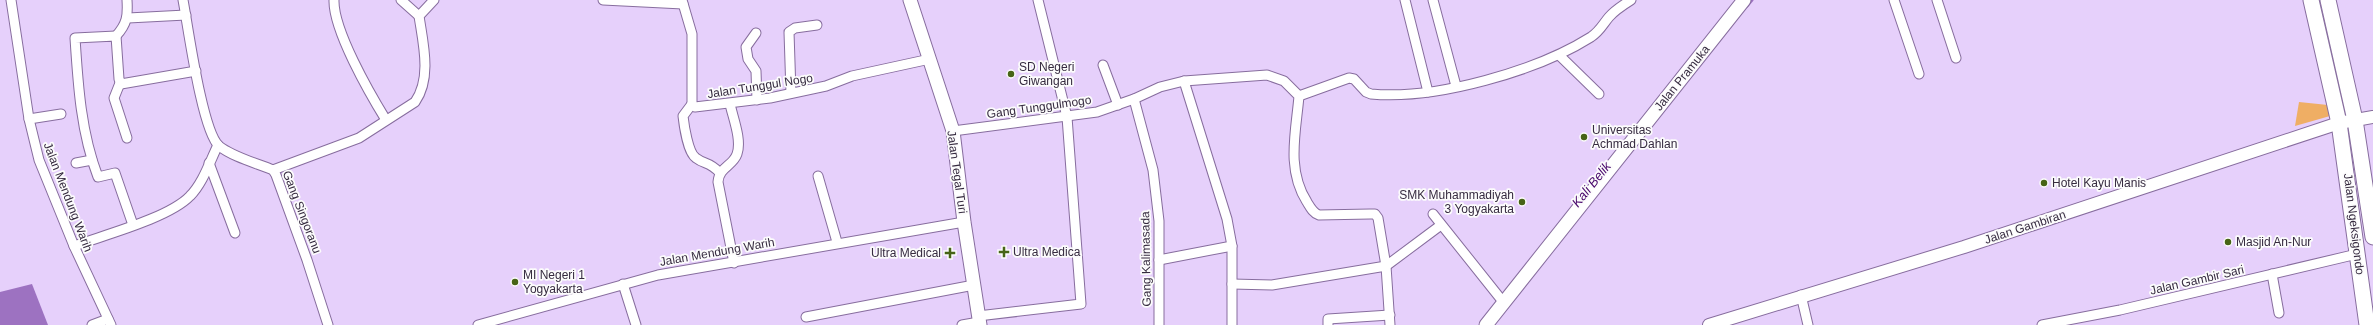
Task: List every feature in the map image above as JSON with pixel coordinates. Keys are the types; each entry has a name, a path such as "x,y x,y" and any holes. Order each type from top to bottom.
{"main road":[{"name":"Jalan Tegal Turi","path":"910,0 953,131 964,222 979,321"},
{"name":"Jalan Pramuka","path":"1486,325 1744,0"},
{"name":"Jalan Ngeksigondo","path":"2311,0 2339,123 2367,325"},
{"name":"Jalan Ngeksigondo","path":"2328,0 2355,120 2373,237"}],"street":[{"name":"Jalan Mendung Warih","path":"11,0 29,119 39,160 74,246 109,322"},
{"path":"128,0 128,18 124,27 116,36 75,38 82,118 92,160 98,177 115,173 133,225"},
{"path":"74,246 133,225 185,201 195,190 218,145 207,118 196,71 183,0"},
{"path":"334,0 337,16 348,48 386,120"},
{"path":"273,170 359,138 404,110 421,94 425,73 419,16 401,0"},
{"path":"419,16 434,0"},
{"path":"603,0 683,2"},
{"path":"962,325 1081,304 1067,117 1038,0"},
{"path":"1405,0 1428,92"},
{"path":"1433,0 1456,86"},
{"path":"1390,325 1386,266 1378,218 1375,214 1319,215 1316,214 1303,196 1293,163 1299,96 1352,78 1366,92 1371,94 1406,95 1488,80 1559,55 1599,32 1609,17 1631,0"},
{"path":"1894,0 1919,74"},
{"path":"1937,0 1956,58"},
{"name":"Jalan Tunggul Nogo","path":"683,2 691,30 692,104 697,108 757,100 826,86 852,76 930,59"},
{"path":"128,18 186,15"},
{"path":"791,93 789,32 795,28 817,25"},
{"path":"756,33 746,47 748,59 756,71 757,100"},
{"path":"116,36 120,83 114,98 127,138"},
{"path":"1559,55 1599,94"},
{"path":"1103,65 1118,105"},
{"path":"120,83 196,71"},
{"name":"Gang Tunggulmogo","path":"953,131 1096,112 1134,99 1160,87 1184,81 1270,75 1284,81 1299,96"},
{"path":"1184,81 1223,203 1232,246 1232,325"},
{"name":"Gang Kalimasada","path":"1134,99 1153,170 1159,221 1159,325"},
{"path":"692,104 683,116 691,152 696,159 711,164 720,172"},
{"path":"730,104 739,149 734,159 720,172 718,182 734,263"},
{"path":"29,119 61,114"},
{"path":"2355,120 2373,117"},
{"name":"Jalan Gambiran","path":"1709,325 1801,295 1971,245 2339,123 2355,120"},
{"name":"Gang Singoranu","path":"218,145 273,170 308,260 328,325"},
{"path":"76,163 92,160"},
{"path":"209,163 235,233"},
{"path":"818,176 837,242"},
{"path":"1433,214 1504,303"},
{"name":"Jalan Mendung Warih","path":"478,325 507,321 623,284 658,275 734,263 837,242 964,222"},
{"path":"1232,284 1272,285 1386,266 1441,225"},
{"path":"1159,260 1232,246"},
{"name":"Jalan Gambir Sari","path":"2042,325 2120,310 2357,254"},
{"path":"2272,274 2279,313"},
{"path":"623,284 636,325"},
{"path":"806,317 974,284"},
{"path":"1801,295 1808,325"},
{"path":"1328,325 1328,319 1390,315"},
{"path":"92,325 109,322"}],"shaded area":[{"path":"2299,102 2328,105 2330,116 2295,126"},
{"path":"32,284 48,325 0,325 0,292"}],"waterway":[{"name":"Kali Belik","path":"1747,6 1752,0"}],"place":[{"name":"SD Negeri Giwangan","path":"1011,74"},
{"name":"Universitas Achmad Dahlan","path":"1584,137"},
{"name":"Hotel Kayu Manis","path":"2044,183"},
{"name":"SMK Muhammadiyah 3 Yogyakarta","path":"1522,202"},
{"name":"Masjid An-Nur","path":"2228,242"},
{"name":"Ultra Medica","path":"1004,252"},
{"name":"Ultra Medical","path":"950,253"},
{"name":"MI Negeri 1 Yogyakarta","path":"515,282"}]}
